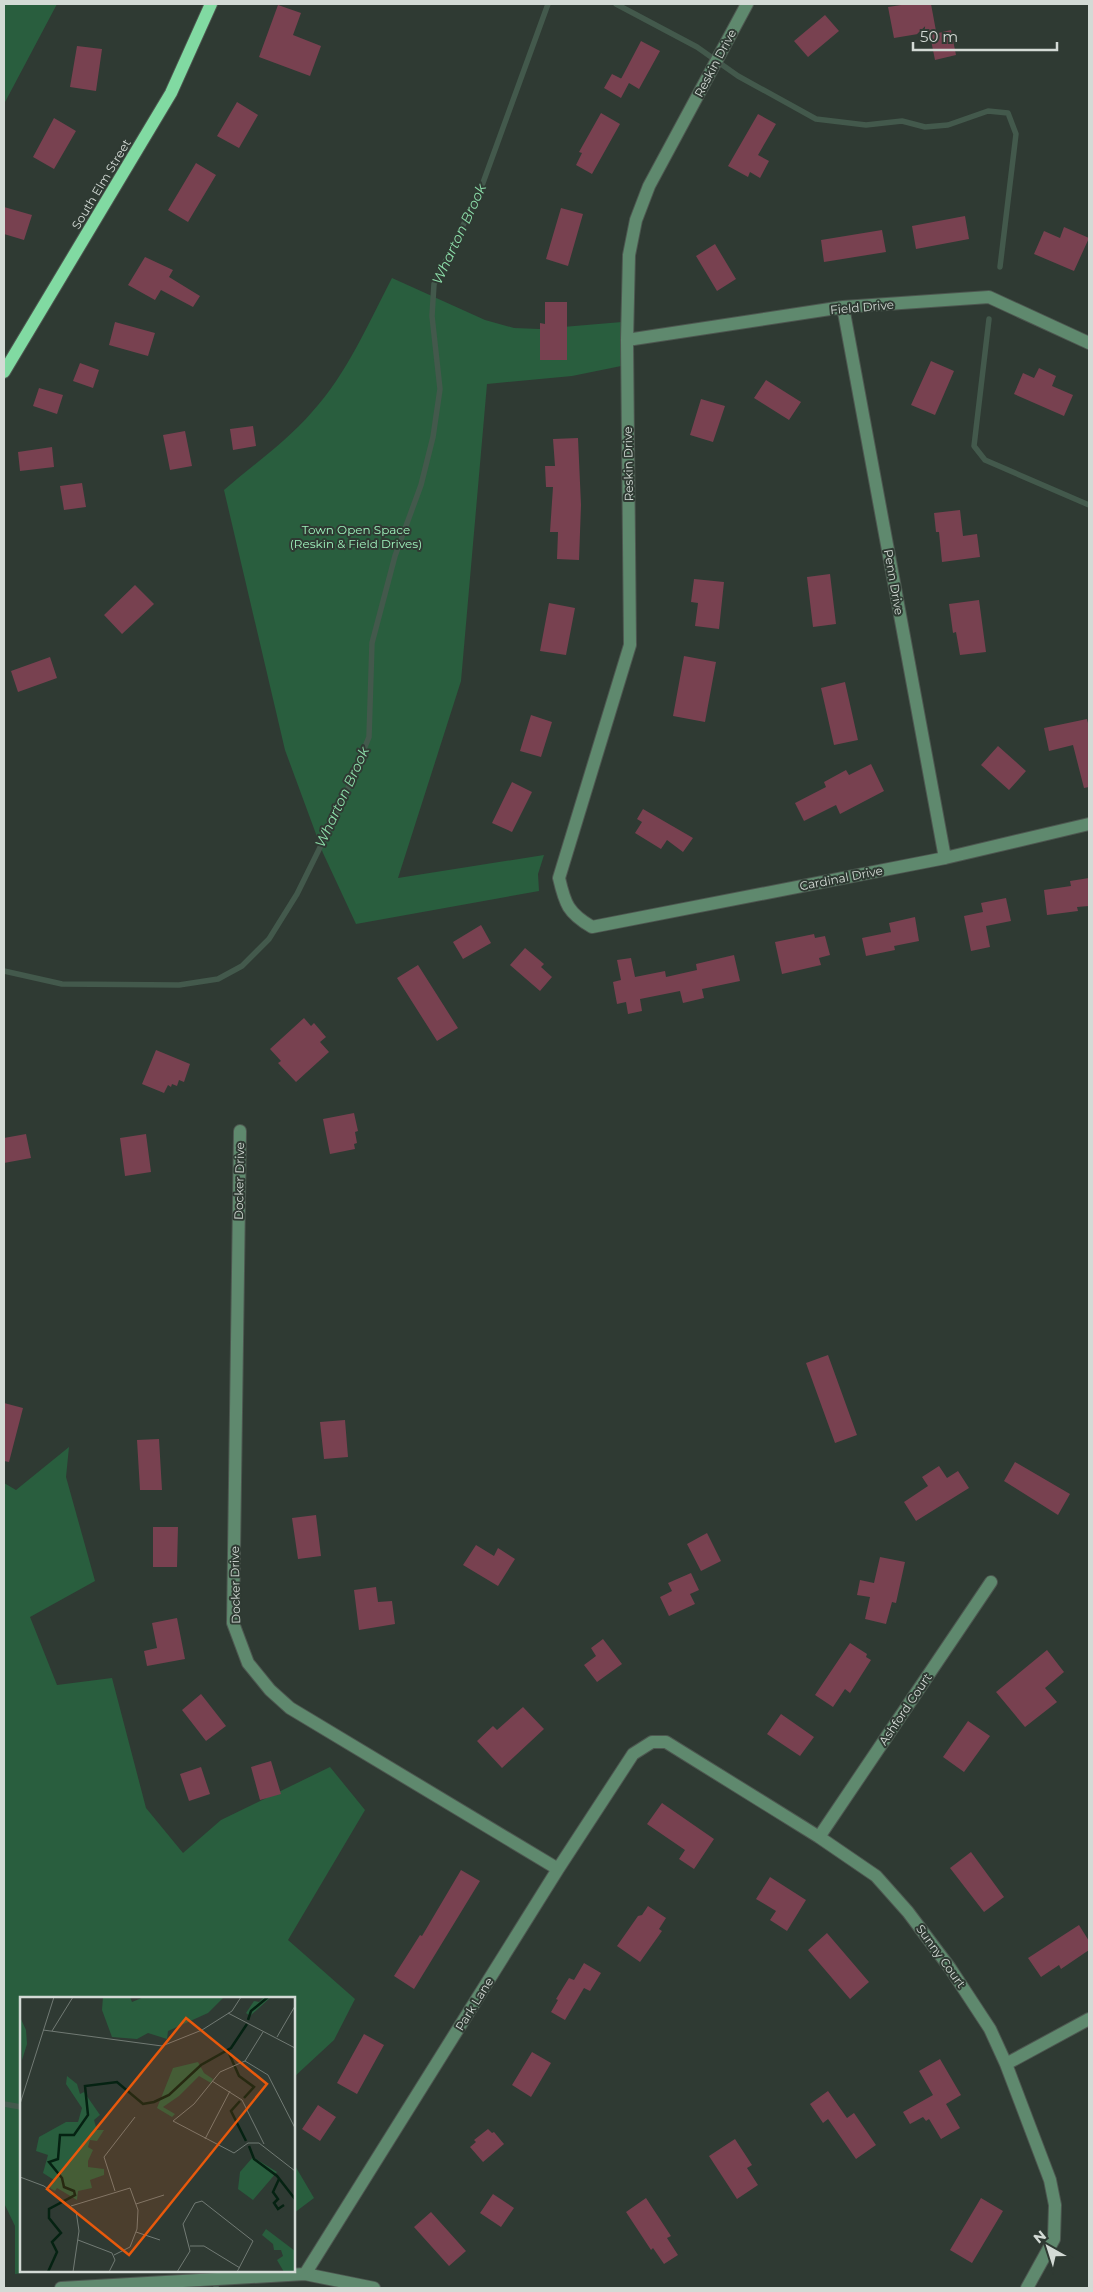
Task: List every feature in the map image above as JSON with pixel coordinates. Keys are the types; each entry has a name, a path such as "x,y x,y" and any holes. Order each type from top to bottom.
{"main road":[{"name":"South Elm Street","path":"4,372 171,93 211,4"}],"street":[{"name":"Reskin Drive","path":"592,928 576,917 564,902 560,878 630,645 626,340 629,255 636,220 649,186 747,4"},
{"name":"Field Drive","path":"626,340 843,307 989,297 1089,343"},
{"name":"Penn Drive","path":"843,307 945,858"},
{"name":"Cardinal Drive","path":"592,928 945,858 1089,824"},
{"name":"Docker Drive","path":"240,1132 233,1623 248,1663 270,1690 290,1708 558,1869"},
{"name":"Ashford Court","path":"819,1837 991,1582"},
{"name":"Park Lane","path":"305,2274 558,1869 633,1754 652,1742"},
{"name":"Sunny Court","path":"652,1742 666,1742 819,1837 876,1876 908,1912 950,1968 990,2029 1006,2064 1050,2180 1056,2205 1054,2239 1027,2288"},
{"path":"1006,2064 1089,2019"},
{"path":"62,2288 305,2274 374,2288"}],"green space":[{"path":"4,4 57,4 4,104"},
{"name":"Town Open Space (Reskin & Field Drives)","path":"392,278 485,320 514,328 539,329 622,322 631,364 572,376 487,384 461,681 398,878 544,855 538,874 539,891 356,924 323,853 285,750 224,490 292,433 325,397 356,348"},
{"path":"69,1447 66,1477 95,1581 30,1617 57,1685 112,1678 146,1808 183,1853 221,1820 330,1767 365,1810 288,1940 355,1999 334,2040 295,2076 295,1997 20,1997 20,2272 31,2272 15,2274 15,2226 4,2203 4,1483 16,1490"},
{"path":"295,2166 314,2198 295,2212"}],"building":[{"path":"908,4 931,4 936,31 894,38 888,7"},
{"path":"278,5 301,13 293,35 321,46 310,76 259,57"},
{"path":"825,15 839,31 808,57 794,41"},
{"path":"951,30 956,55 935,60 930,35"},
{"path":"641,41 660,51 639,89 629,83 621,98 604,88 612,74 621,79"},
{"path":"77,46 102,49 96,91 70,87"},
{"path":"237,102 258,115 239,148 217,136"},
{"path":"601,113 620,124 592,174 576,165 582,153 579,152"},
{"path":"758,114 776,124 758,155 769,161 760,178 750,172 748,177 728,166"},
{"path":"54,118 76,131 54,169 33,157"},
{"path":"196,163 216,175 188,222 168,210"},
{"path":"4,207 32,215 24,240 4,234"},
{"path":"561,208 583,214 568,266 546,259"},
{"path":"965,216 969,239 916,249 912,226"},
{"path":"1064,227 1089,238 1074,271 1034,254 1044,231 1060,238"},
{"path":"882,230 886,252 824,262 821,240"},
{"path":"715,244 736,279 717,291 696,256"},
{"path":"145,257 173,270 169,277 200,296 193,307 161,290 155,300 128,285"},
{"path":"545,302 567,302 567,360 540,360 540,323 545,324"},
{"path":"115,322 155,333 148,356 109,345"},
{"path":"931,361 954,371 935,415 911,405"},
{"path":"80,363 99,370 93,388 73,381"},
{"path":"1039,368 1056,376 1052,386 1073,395 1064,416 1014,394 1023,373 1034,378"},
{"path":"766,380 801,402 789,420 754,398"},
{"path":"39,388 63,395 57,414 33,406"},
{"path":"701,399 725,406 713,442 690,435"},
{"path":"253,426 256,446 233,450 230,429"},
{"path":"185,431 192,466 170,470 163,435"},
{"path":"578,438 581,505 579,560 557,559 558,532 550,532 553,487 546,487 545,466 555,466 553,439"},
{"path":"52,447 54,467 20,471 18,452"},
{"path":"82,483 86,507 64,510 60,486"},
{"path":"960,510 963,536 977,534 980,557 942,562 939,532 936,532 934,513"},
{"path":"830,574 836,624 813,627 807,577"},
{"path":"694,579 724,582 719,629 695,626 698,603 691,602"},
{"path":"135,585 154,604 122,634 104,615"},
{"path":"979,600 986,652 960,655 956,632 953,633 949,604"},
{"path":"549,603 575,608 566,655 540,651"},
{"path":"684,656 716,662 705,722 673,716"},
{"path":"50,657 57,678 18,692 11,671"},
{"path":"845,682 858,740 834,745 821,688"},
{"path":"531,715 552,722 541,757 520,751"},
{"path":"1087,719 1089,727 1089,787 1084,788 1073,745 1049,751 1044,728"},
{"path":"998,746 1026,771 1009,790 981,765"},
{"path":"871,764 884,791 840,814 836,805 804,821 795,803 826,787 824,782 846,770 849,775"},
{"path":"512,782 532,792 512,832 492,823"},
{"path":"643,809 693,838 683,852 667,840 661,849 635,833 642,822 637,819"},
{"path":"1089,878 1089,906 1077,907 1078,911 1047,915 1044,890 1071,886 1070,881"},
{"path":"1006,898 1011,921 986,926 990,947 971,951 964,916 983,912 981,903"},
{"path":"915,917 919,941 894,946 889,923"},
{"path":"481,925 491,943 463,959 453,942"},
{"path":"891,932 895,950 866,956 862,938"},
{"path":"814,934 815,938 825,936 830,955 819,958 821,965 782,974 775,942"},
{"path":"525,948 544,964 541,967 552,977 540,991 510,965"},
{"path":"734,955 740,981 702,989 704,998 683,1003 680,991 640,999 642,1011 628,1014 626,1002 617,1004 613,982 621,980 617,960 631,958 635,977 665,971 666,977 697,970 696,964"},
{"path":"418,965 458,1028 437,1041 397,978"},
{"path":"304,1018 311,1026 314,1023 326,1037 320,1042 329,1052 296,1082 278,1063 281,1061 270,1049"},
{"path":"156,1050 190,1064 184,1082 179,1080 177,1086 172,1084 171,1087 168,1085 164,1093 142,1084"},
{"path":"354,1113 358,1131 355,1132 357,1143 354,1144 355,1149 330,1154 323,1119"},
{"path":"26,1134 31,1158 4,1163 4,1138"},
{"path":"146,1134 151,1172 125,1176 120,1138"},
{"path":"828,1355 857,1435 835,1443 806,1363"},
{"path":"4,1403 23,1408 9,1462 4,1461"},
{"path":"345,1420 348,1457 324,1459 320,1422"},
{"path":"159,1439 162,1490 140,1490 137,1440"},
{"path":"1015,1462 1070,1494 1058,1515 1004,1481"},
{"path":"939,1466 947,1478 958,1471 969,1488 916,1521 904,1502 928,1486 922,1477"},
{"path":"316,1515 321,1556 298,1559 292,1518"},
{"path":"153,1527 178,1527 177,1567 153,1567"},
{"path":"707,1533 721,1561 701,1571 687,1544"},
{"path":"476,1545 494,1556 498,1548 515,1559 498,1586 463,1565"},
{"path":"880,1557 905,1562 896,1603 892,1602 886,1624 865,1619 870,1597 857,1595 860,1580 874,1583"},
{"path":"691,1573 699,1590 690,1594 695,1604 669,1616 660,1597 672,1591 668,1583"},
{"path":"376,1587 378,1602 392,1601 395,1624 359,1630 354,1590"},
{"path":"177,1618 185,1659 147,1666 144,1651 157,1648 152,1623"},
{"path":"603,1639 622,1664 597,1682 584,1665 596,1656 591,1648"},
{"path":"850,1643 867,1654 866,1657 871,1660 850,1693 845,1689 833,1707 815,1695"},
{"path":"1047,1650 1064,1672 1045,1688 1057,1702 1025,1727 996,1692"},
{"path":"201,1694 226,1726 206,1741 182,1710"},
{"path":"523,1707 544,1729 502,1768 477,1741 493,1726 497,1730"},
{"path":"781,1714 814,1737 800,1756 767,1734"},
{"path":"968,1721 990,1736 964,1772 943,1757"},
{"path":"271,1761 281,1794 260,1800 251,1767"},
{"path":"201,1767 210,1794 189,1801 180,1774"},
{"path":"662,1803 714,1839 694,1869 679,1859 685,1850 647,1824"},
{"path":"971,1852 1004,1897 984,1912 950,1868"},
{"path":"461,1870 480,1881 414,1989 394,1976 420,1935 422,1936"},
{"path":"770,1877 806,1900 787,1931 770,1920 776,1911 756,1899"},
{"path":"648,1906 666,1918 659,1929 662,1931 640,1962 617,1946 638,1916 642,1915"},
{"path":"1079,1925 1089,1941 1089,1950 1061,1969 1059,1965 1041,1977 1028,1958"},
{"path":"827,1933 869,1982 850,1999 808,1950"},
{"path":"584,1963 601,1973 590,1991 584,1988 565,2020 551,2012 558,2000 556,1999 569,1978 574,1980"},
{"path":"364,2034 384,2045 357,2094 337,2083"},
{"path":"532,2052 551,2063 531,2097 512,2085"},
{"path":"940,2059 961,2095 946,2104 960,2128 941,2139 929,2119 926,2121 923,2117 910,2124 903,2112 933,2095 919,2071"},
{"path":"828,2091 847,2118 854,2113 876,2145 856,2159 828,2119 823,2123 810,2104"},
{"path":"318,2105 336,2117 320,2141 302,2129"},
{"path":"488,2129 492,2133 494,2132 504,2144 483,2162 470,2147 476,2142 474,2140"},
{"path":"735,2139 752,2165 747,2168 758,2185 737,2199 709,2156"},
{"path":"493,2194 514,2208 501,2227 480,2213"},
{"path":"646,2198 671,2236 667,2238 678,2255 664,2264 653,2248 651,2250 626,2212"},
{"path":"981,2198 1003,2211 972,2263 950,2250"},
{"path":"431,2212 466,2251 449,2266 414,2227"}],"waterway":[{"name":"Wharton Brook","path":"4,971 62,984 179,985 218,979 242,966 269,939 297,894 341,805 369,737 372,643 395,556 421,485 433,437 440,389 432,316 434,284 480,191 548,4"},
{"path":"616,4 697,47 738,76 816,119 866,125 902,121 925,127 948,125 988,111 1008,113 1016,134 1000,267"},
{"path":"989,319 974,446 985,460 1089,505"},
{"name":"Wharton Brook","path":"4,2104 20,2107"},
{"name":"Wharton Brook","path":"216,2272 216,2288"}]}
